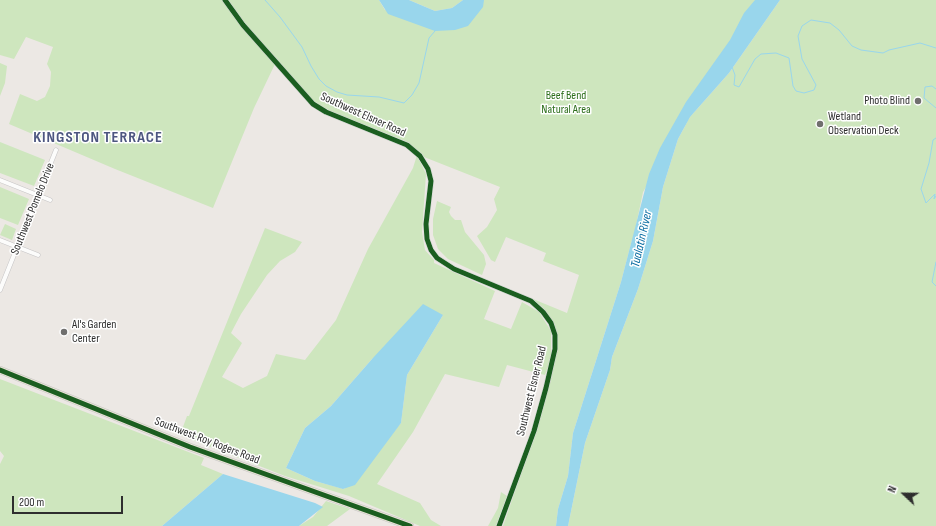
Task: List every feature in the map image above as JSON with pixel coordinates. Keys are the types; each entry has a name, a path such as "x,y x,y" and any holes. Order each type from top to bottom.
{"main road":[{"name":"Southwest Roy Rogers Road","path":"0,370 190,447 410,526"}],"street":[{"name":"Southwest Elsner Road","path":"225,0 243,25 313,104 326,112 407,145 420,156 426,165 430,178 426,236 430,248 437,258 454,269 531,301 550,321 554,333 555,343 548,380 534,431 499,526"},
{"name":"Southwest Pomelo Drive","path":"0,290 56,150"},
{"path":"0,180 50,200"},
{"path":"0,240 38,255"}],"green space":[{"path":"0,0 224,0 234,17 275,64 254,108 213,208 115,169 9,124 20,94 37,101 45,97 50,86 51,72 47,64 53,47 26,37 14,59 0,55"},
{"name":"Beef Bend Natural Area","path":"228,0 379,0 385,10 444,17 468,0 764,0 643,192 633,240 621,282 573,433 568,476 558,509 556,526 503,526 541,416 558,348 554,324 545,310 533,299 567,313 579,275 543,261 546,253 506,237 495,262 491,260 477,236 487,227 497,210 494,199 500,187 424,157 420,152 405,141 334,113 313,101 234,11"},
{"path":"409,0 463,0 452,8 435,11"},
{"path":"780,0 936,0 936,526 568,526 585,443 610,370 612,357 638,289 653,241 663,187 678,139 690,117 729,73"},
{"path":"0,63 7,66 5,83 0,96"},
{"path":"0,142 45,160 34,186 0,173"},
{"path":"417,155 426,174 422,232 425,250 434,260 434,263 495,291 484,319 511,329 522,302 539,312 551,331 551,358 545,375 507,365 499,387 445,374 413,432 377,484 420,503 431,520 441,526 420,526 349,496 285,476 180,435 265,228 302,242 295,252 280,261 267,275 241,314 231,333 242,343 222,377 243,388 267,376 276,354 305,360 336,320 368,249 413,168","holes":["443,315 407,375 401,423 344,489 315,481 286,468 305,428 331,406 372,359"]},
{"path":"0,187 29,199 18,225 0,218"},
{"path":"437,201 451,207 449,212 451,216 455,220 461,220 465,232 484,255 486,264 482,275 448,259 438,249 433,235 433,219"},
{"path":"5,224 16,229 12,240 0,235"},
{"path":"0,379 204,458 201,465 223,474 162,526 0,526 0,464 4,456 0,451"},
{"path":"501,492 507,496 496,526 488,526 498,508"},
{"path":"326,501 350,509 327,526 299,526 313,517"}],"water":[{"path":"379,0 409,0 435,11 452,8 463,0 484,0 483,7 468,26 455,30 435,31 388,14"},
{"name":"Tualatin River","path":"755,0 780,0 729,73 690,117 678,139 663,187 653,241 638,289 612,357 610,370 585,443 568,526 556,526 558,509 568,476 573,433 621,282 649,174 660,148 686,102 730,40 744,13"},
{"path":"423,304 443,315 407,375 401,423 355,485 343,489 315,481 286,468 305,428 331,406"},
{"path":"223,474 315,503 323,507 299,526 162,526"}],"waterway":[{"path":"265,0 280,17 302,47 319,79 326,86 347,95 379,97 404,103 412,95 419,83 429,38 435,31"},
{"path":"732,67 735,75 734,85 739,87 755,59 761,54 776,53 789,58 793,86 796,91 804,93 814,90 816,85 802,59 798,36 802,26 811,20 830,23 839,30 852,46 861,50 883,53 889,50 920,43 936,48"},
{"path":"936,89 932,86 925,87 924,98 936,108"},
{"path":"936,138 933,140 929,163 921,189 926,203 935,194 934,199 936,196"},
{"path":"936,262 932,282 936,286"}],"cycle path":[{"path":"225,0 243,25 313,104 326,112 407,145 420,156 428,169 431,181 426,224 427,239 431,250 437,258 454,269 531,301 543,312 551,323 555,335 555,349 546,388 534,431 499,526"},
{"path":"0,370 190,447 410,526"}],"place":[{"name":"Photo Blind","path":"918,101"},
{"name":"Wetland Observation Deck","path":"820,124"},
{"name":"Al's Garden Center","path":"64,332"}],"district":[{"name":"KINGSTON TERRACE","path":"98,138"}]}
